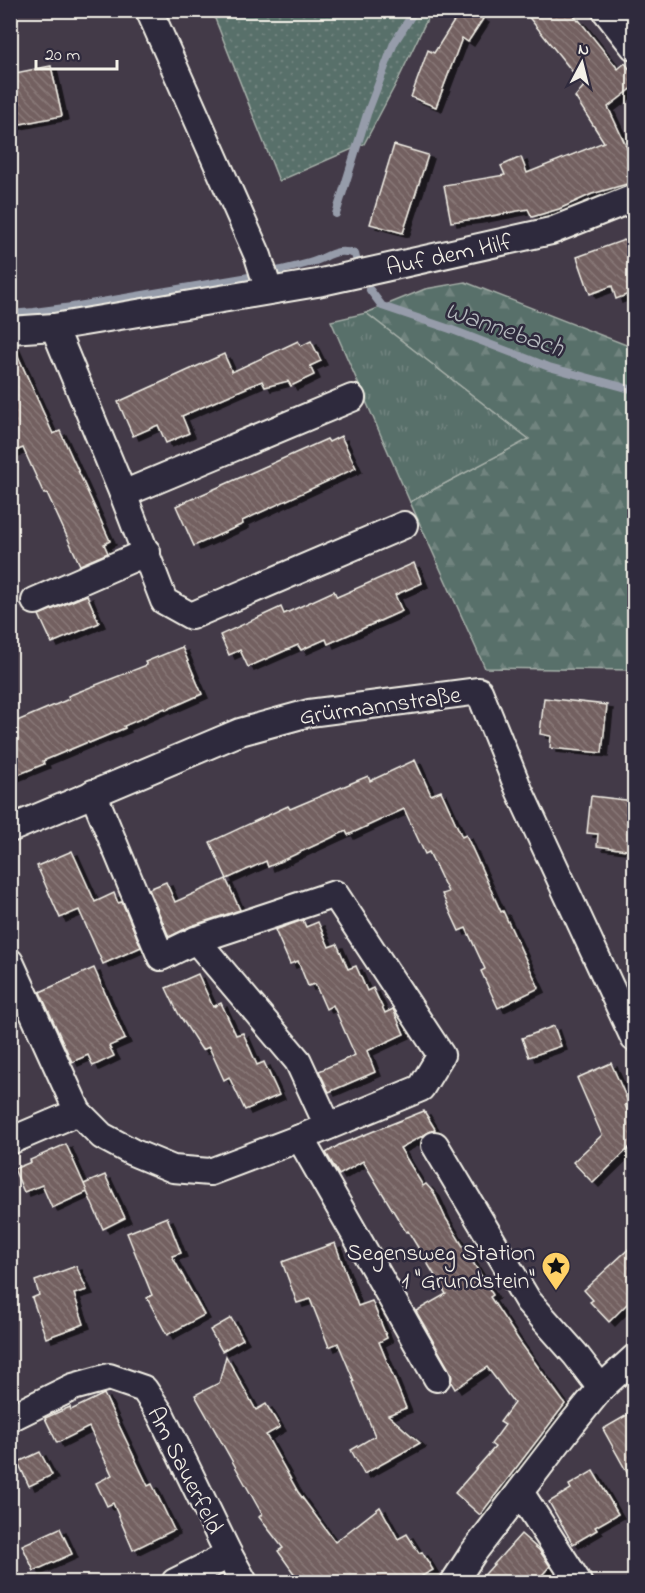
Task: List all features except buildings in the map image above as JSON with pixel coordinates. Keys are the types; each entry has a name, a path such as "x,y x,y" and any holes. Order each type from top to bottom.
{"street":[{"path":"149,10 264,274"},
{"path":"605,10 634,47"},
{"name":"Auf dem Hilf","path":"10,330 54,327 264,274 317,283 551,231 632,204"},
{"path":"54,327 147,552 164,601 191,616 404,525"},
{"path":"123,494 352,398"},
{"path":"35,601 147,552"},
{"name":"Grürmannstraße","path":"10,829 240,732 309,713 478,691 519,790 633,1027"},
{"path":"10,962 78,1112 102,1136 132,1152 173,1169 210,1172 421,1088 441,1055 335,894 196,940 161,957 93,793"},
{"path":"196,940 298,1061 328,1126"},
{"path":"10,1141 78,1112"},
{"path":"300,1138 437,1378"},
{"path":"435,1145 528,1301 575,1354 601,1388"},
{"path":"454,1582 473,1553 570,1425 601,1388 634,1358"},
{"name":"Am Sauerfeld","path":"10,1418 73,1387 108,1377 144,1389 160,1413 244,1582"},
{"path":"520,1492 578,1582"},
{"path":"175,1582 229,1555"}],"green space":[{"path":"212,11 431,11 364,144 279,181"},
{"path":"465,282 634,348 634,670 485,668 410,502 528,439 366,313 425,289"},
{"path":"366,313 529,439 410,502 331,321"}],"waterway":[{"path":"336,214 367,114 394,43 415,10"},
{"name":"Wannebach","path":"276,271 316,261 336,252 355,254 357,262"},
{"name":"Wannebach","path":"10,314 72,307 255,276"},
{"name":"Wannebach","path":"370,290 382,306 549,367 634,390"}],"place":[{"name":"Segensweg Station 1 \"Grundstein\"","path":"556,1292"}]}
